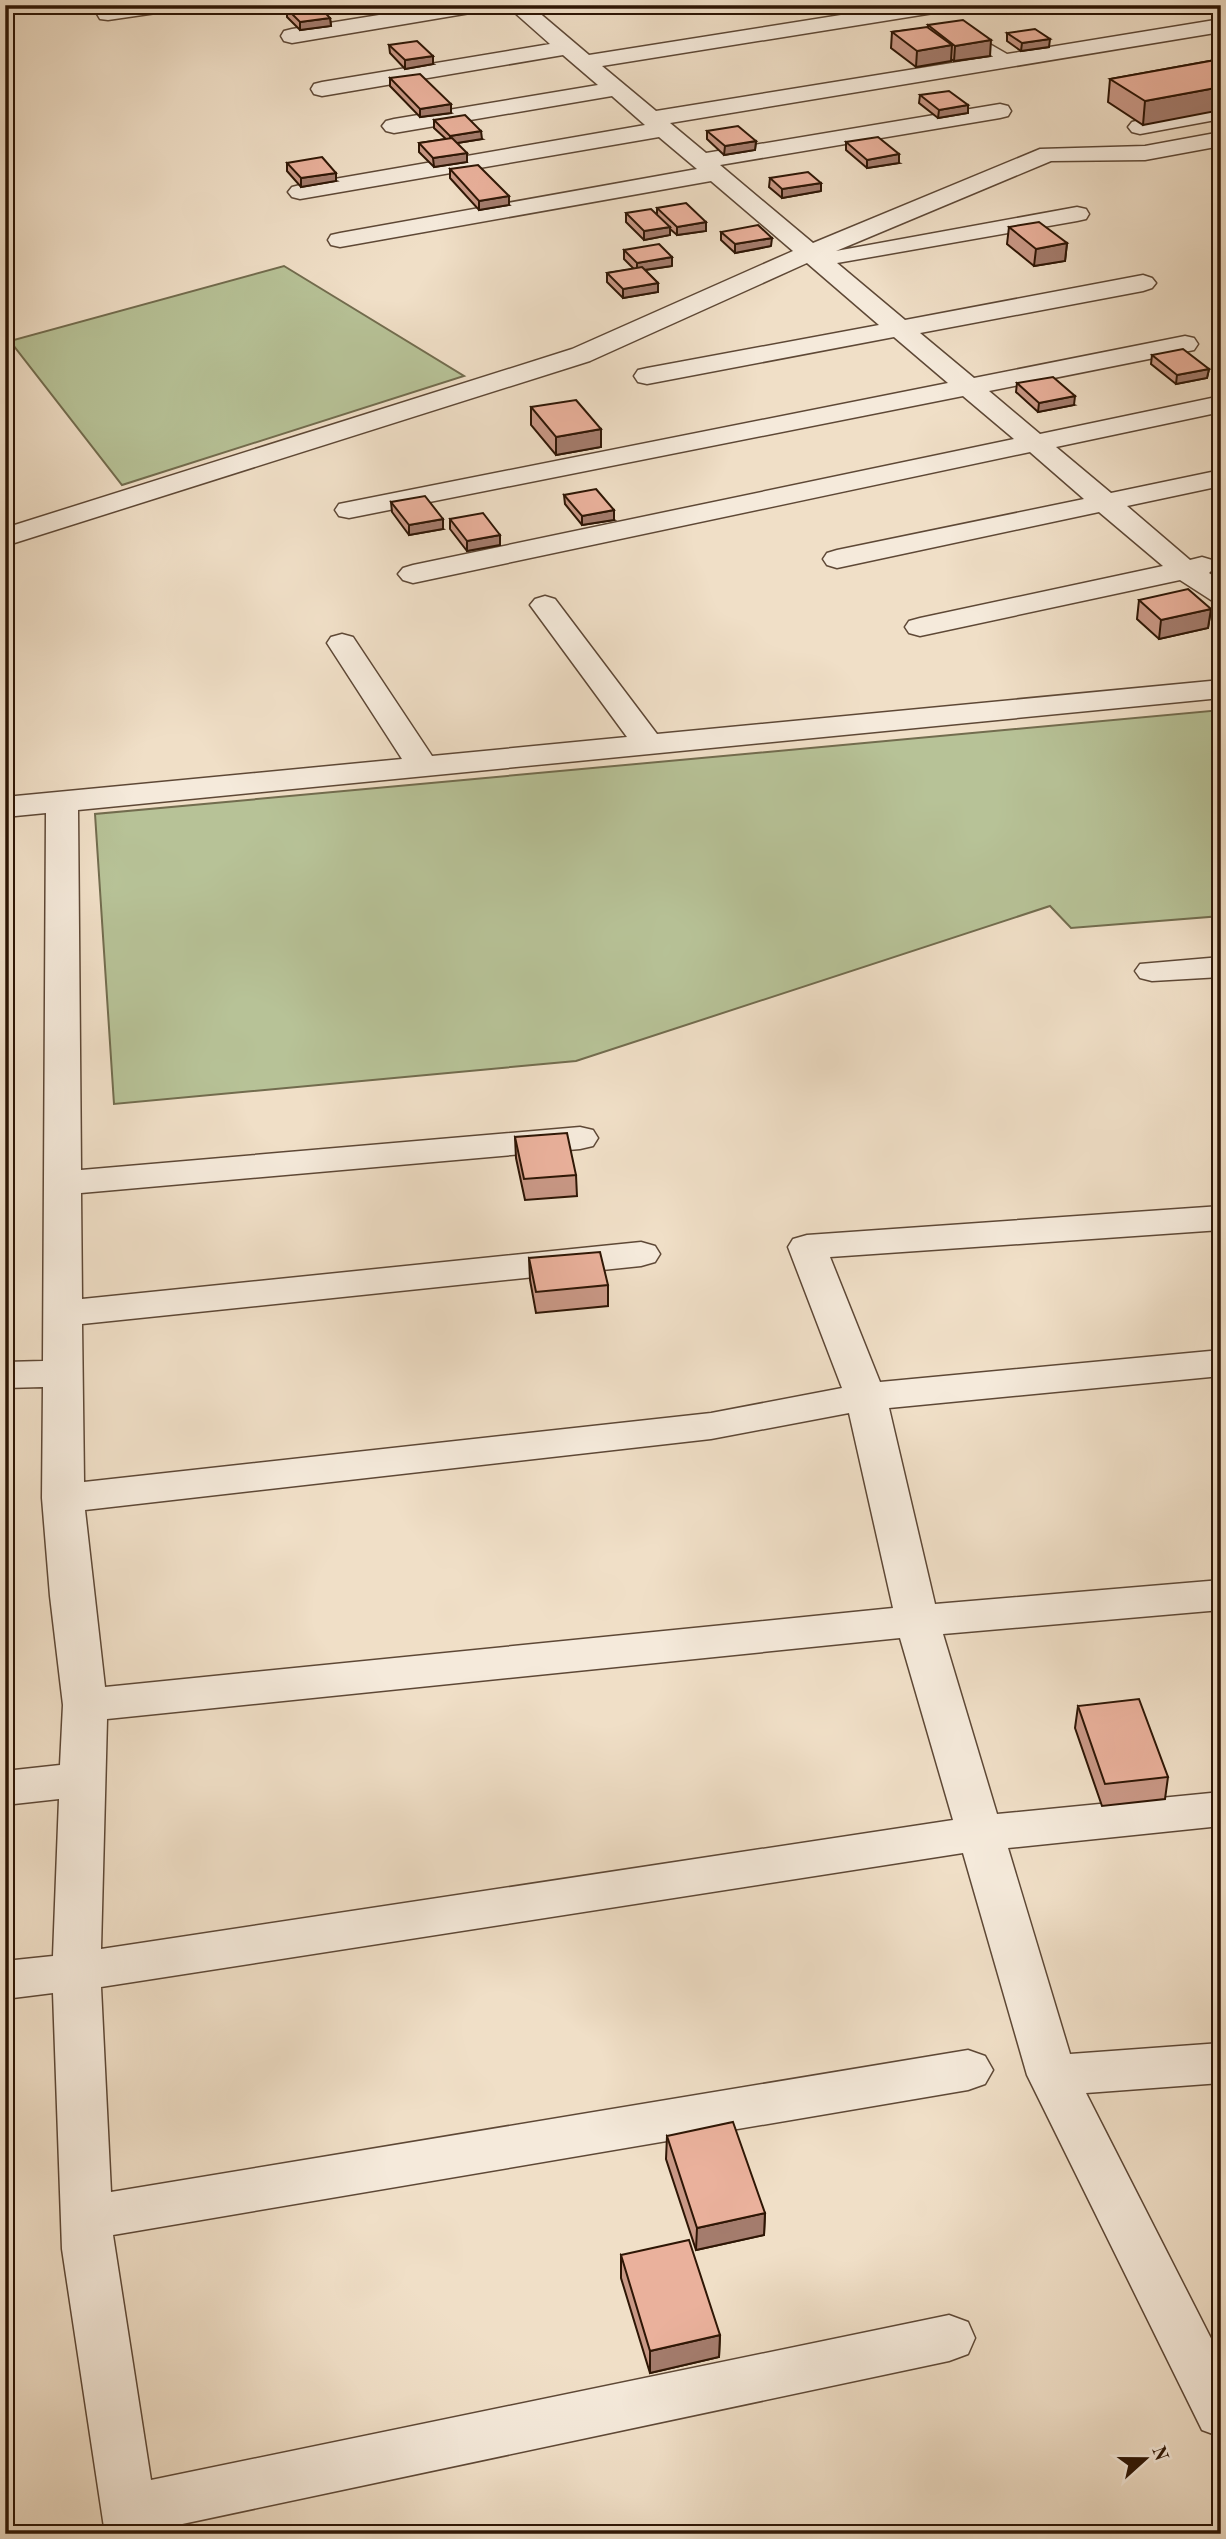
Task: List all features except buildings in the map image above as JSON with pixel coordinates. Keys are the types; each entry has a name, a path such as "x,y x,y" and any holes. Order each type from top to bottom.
{"street":[{"path":"108,14 170,5"},
{"path":"292,36 482,5"},
{"path":"517,5 1105,503 1185,569 1221,594"},
{"path":"321,89 576,55 940,15 1003,61"},
{"path":"300,192 1003,61 1221,25"},
{"path":"1154,54 1221,44"},
{"path":"394,126 616,89"},
{"path":"340,240 1000,111"},
{"path":"1121,130 1221,112"},
{"path":"5,537 580,355 815,257 1048,154 1145,153 1221,139"},
{"path":"815,257 1077,214"},
{"path":"647,376 1143,283"},
{"path":"349,510 1185,344"},
{"path":"413,574 1221,404"},
{"path":"837,559 1221,478"},
{"path":"920,627 1221,562"},
{"path":"545,605 650,746"},
{"path":"342,643 424,768"},
{"path":"5,807 1221,689"},
{"path":"62,802 64,1498 71,1597 85,1705 80,1780 76,1972 88,2249 130,2522 949,2337"},
{"path":"1152,971 1221,967"},
{"path":"65,1183 580,1138"},
{"path":"1221,1218 807,1247 866,1397 917,1621 1052,2075 1221,2413"},
{"path":"64,1313 641,1254"},
{"path":"64,1498 711,1426 866,1397 1221,1363"},
{"path":"5,1375 64,1374"},
{"path":"85,1705 917,1621 1221,1595"},
{"path":"5,1788 80,1780"},
{"path":"5,1980 76,1972 980,1833 1221,1809"},
{"path":"1052,2075 1221,2063"},
{"path":"87,2218 968,2070"}],"green space":[{"path":"284,266 464,376 122,485 10,341"},
{"path":"1221,710 1221,916 1071,928 1050,906 576,1061 114,1104 95,814"}]}
